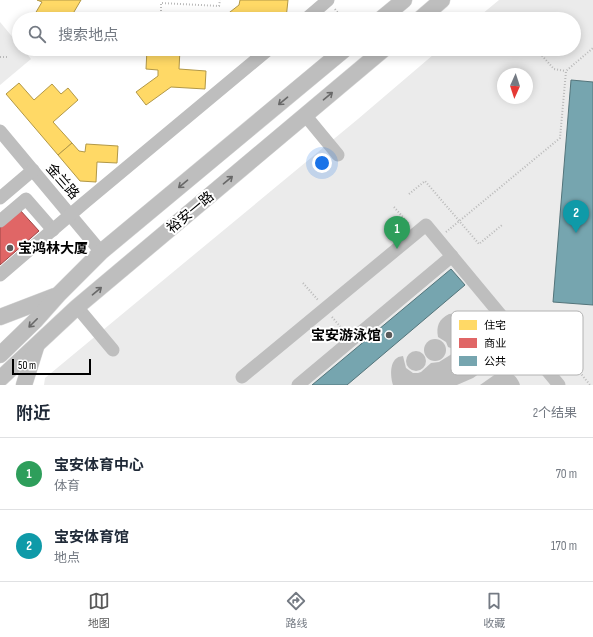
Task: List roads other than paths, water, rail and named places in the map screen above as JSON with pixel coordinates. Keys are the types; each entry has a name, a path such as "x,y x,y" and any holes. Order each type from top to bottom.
{"main road":[{"path":"389,12 404,0"},
{"path":"428,12 442,0"},
{"name":"裕安一路","path":"0,355 101,252 337,56"},
{"name":"裕安一路","path":"0,379 77,308 376,56"},
{"path":"0,317 59,294"},
{"path":"24,385 36,345"}],"street":[{"path":"314,12 328,0"},
{"path":"0,275 261,56"},
{"path":"305,115 338,155"},
{"name":"金兰路","path":"0,131 71,214 101,252"},
{"path":"0,198 33,170"},
{"path":"0,221 26,199 53,230"},
{"path":"242,377 426,225 498,311"},
{"path":"298,385 452,256"},
{"path":"77,308 113,350"},
{"path":"551,375 559,385"}],"place":[{"name":"宝安体育馆","path":"576,233"},
{"name":"宝鸿林大厦","path":"10,248"},
{"name":"宝安体育中心","path":"397,249"},
{"name":"宝安游泳馆","path":"389,335"}]}
